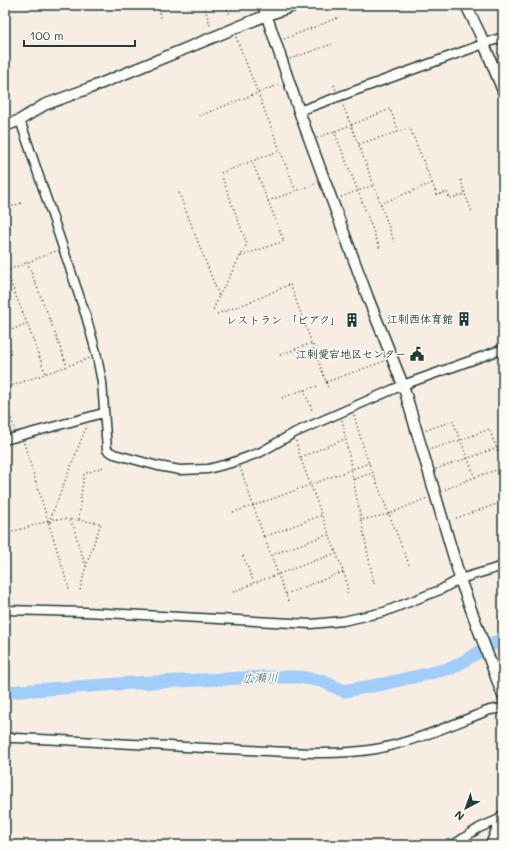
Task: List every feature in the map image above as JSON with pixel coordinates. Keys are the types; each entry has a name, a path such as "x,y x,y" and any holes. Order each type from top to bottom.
{"street":[{"path":"263,5 299,111 368,298 403,385 461,582 503,696"},
{"path":"5,126 20,120 44,105 90,88 267,15 296,5"},
{"path":"466,5 503,91"},
{"path":"299,111 503,37"},
{"path":"20,120 86,316 96,352 102,382 107,450 114,454 163,468 180,470 208,469 238,461 262,452 294,433 403,385 503,349"},
{"path":"5,440 104,413"},
{"path":"5,610 86,612 311,624 343,621 384,612 503,566"},
{"path":"5,738 315,753 356,751 376,749 405,742 490,710 503,708"},
{"path":"452,845 479,828 502,817"},
{"path":"492,845 502,817"}],"path":[{"path":"157,5 161,19"},
{"path":"204,5 210,25"},
{"path":"226,5 230,15"},
{"path":"280,40 340,17"},
{"path":"234,33 296,191 317,183"},
{"path":"282,62 332,44"},
{"path":"200,116 278,85"},
{"path":"334,85 336,92"},
{"path":"339,98 374,185 394,242"},
{"path":"314,139 390,109 399,132"},
{"path":"358,144 410,128 437,195 446,192 450,199 465,194"},
{"path":"334,131 380,249"},
{"path":"221,173 281,150"},
{"path":"241,256 284,241 252,161"},
{"path":"213,310 247,244 222,177"},
{"path":"461,180 472,212"},
{"path":"380,204 432,182"},
{"path":"337,199 374,185"},
{"path":"268,201 300,190"},
{"path":"179,194 219,296"},
{"path":"5,209 21,203"},
{"path":"46,375 28,326 5,271 60,250"},
{"path":"27,262 67,366"},
{"path":"216,314 290,284 328,387"},
{"path":"5,332 27,323"},
{"path":"280,355 312,344"},
{"path":"5,388 92,358"},
{"path":"326,382 388,360"},
{"path":"282,398 318,386"},
{"path":"304,390 312,410"},
{"path":"5,400 16,433"},
{"path":"352,408 365,453 410,567"},
{"path":"341,413 374,584"},
{"path":"422,432 453,420 475,477"},
{"path":"48,522 87,425"},
{"path":"429,450 489,429 503,464"},
{"path":"294,433 300,457 310,485 346,578 348,594"},
{"path":"300,457 345,439"},
{"path":"24,441 69,589"},
{"path":"436,469 503,446"},
{"path":"238,461 288,601"},
{"path":"233,512 253,506 369,462"},
{"path":"79,519 84,474 103,467"},
{"path":"444,490 475,477 503,468"},
{"path":"353,480 373,473"},
{"path":"361,520 389,514 427,498"},
{"path":"456,518 503,502"},
{"path":"264,537 322,515"},
{"path":"69,519 74,528 86,566"},
{"path":"5,534 53,520 69,519 101,523 86,566 80,590"},
{"path":"271,555 329,534"},
{"path":"233,592 336,553"},
{"path":"243,556 254,583"},
{"path":"286,594 343,572"}],"waterway":[{"name":"広瀬川","path":"5,692 133,683 267,677 299,677 322,681 344,691 383,684 452,668 503,638"}],"place":[{"name":"江刺西体育館","path":"464,319"},
{"name":"レストラン 「ビアク」","path":"352,320"},
{"name":"江刺愛宕地区センター","path":"417,354"}]}
